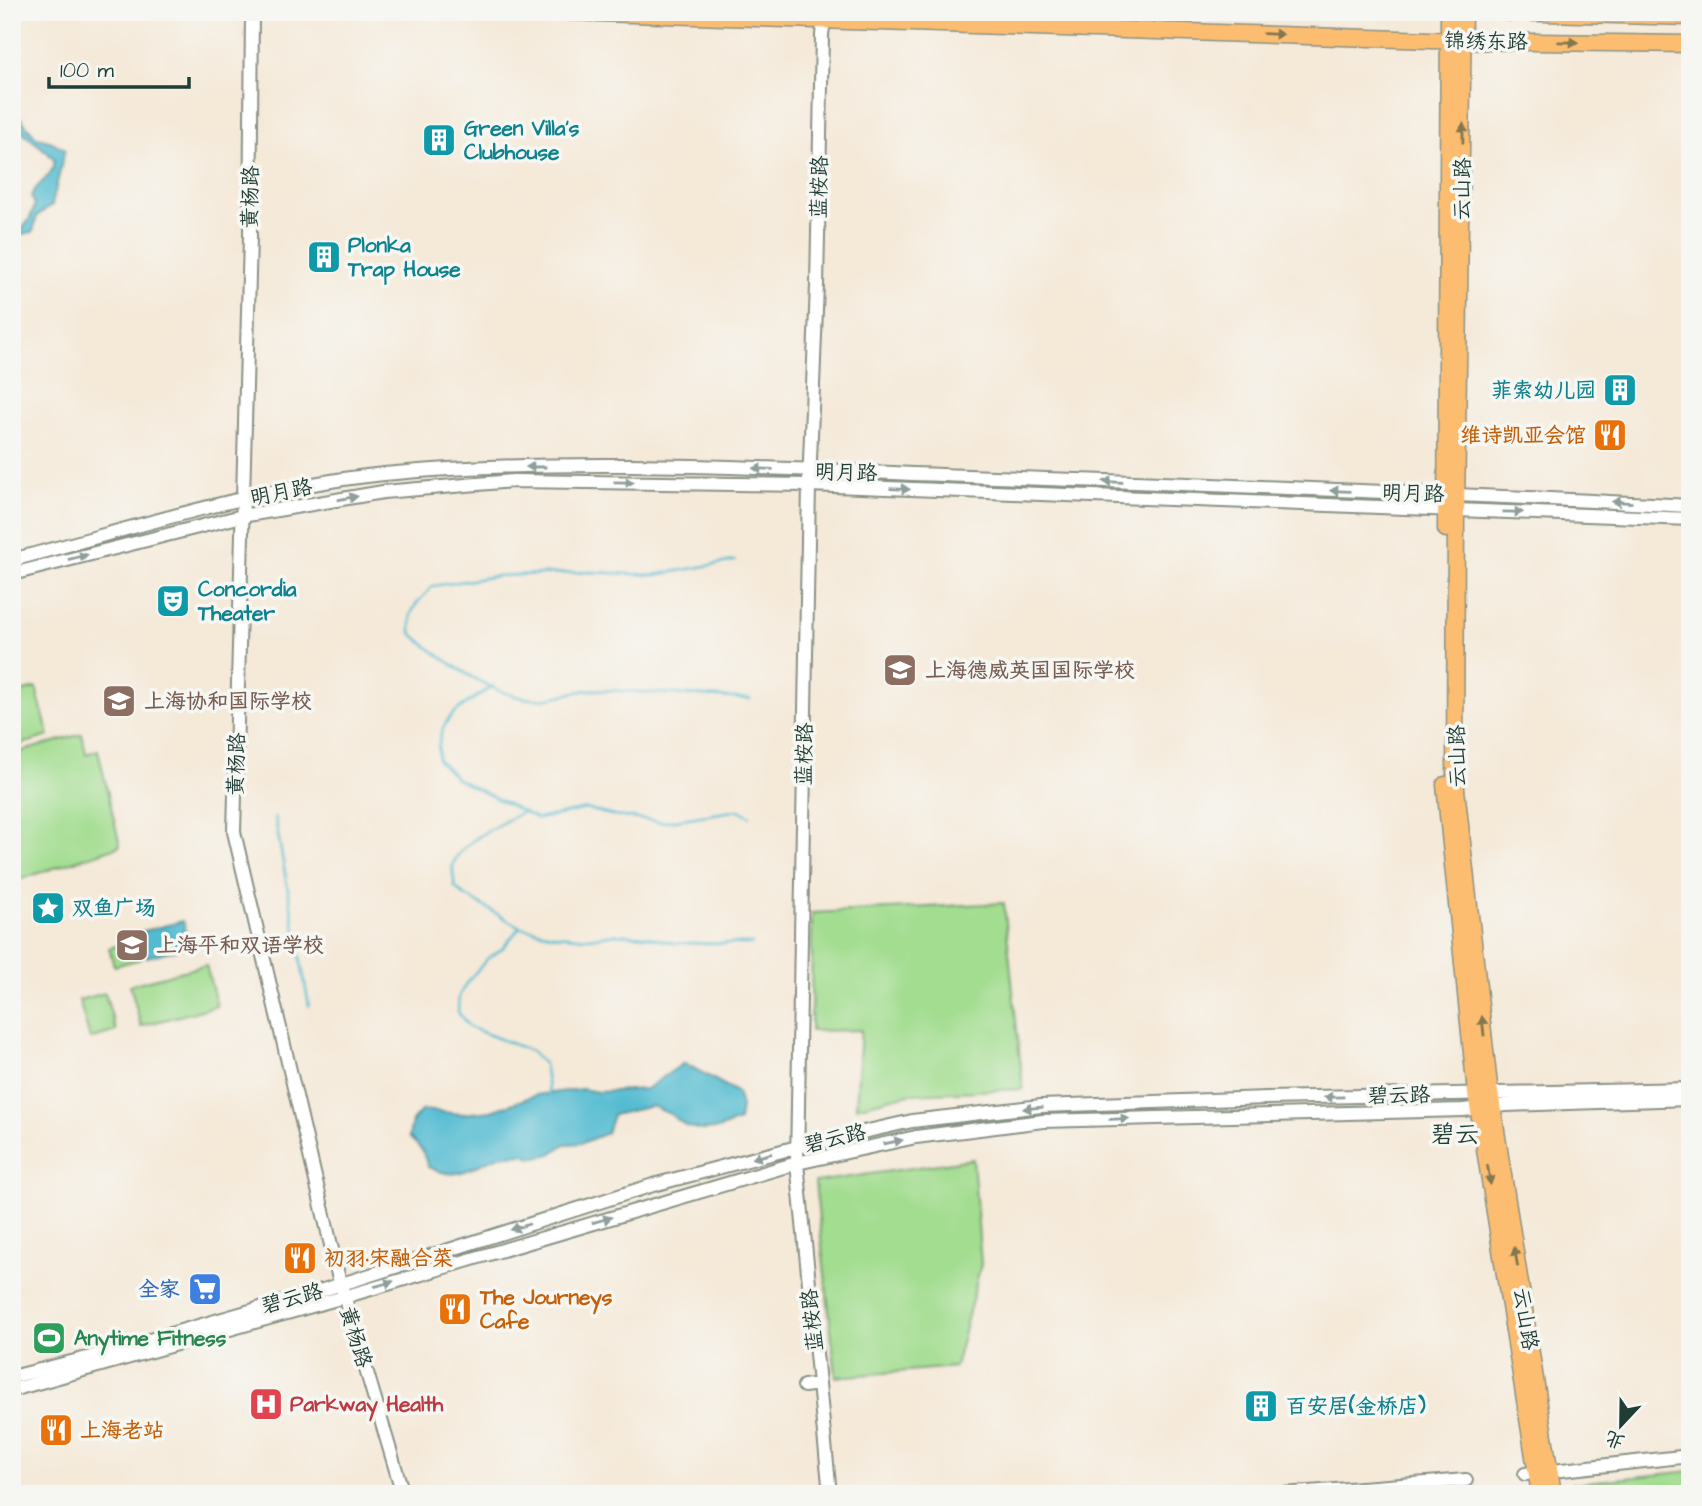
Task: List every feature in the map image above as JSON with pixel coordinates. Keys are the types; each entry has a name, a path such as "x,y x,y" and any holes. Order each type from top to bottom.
{"main road":[{"name":"锦绣东路","path":"568,12 824,16 1457,41 1690,44"},
{"name":"云山路","path":"1449,12 1457,41"},
{"name":"云山路","path":"1463,12 1457,41 1451,503 1455,779 1484,1100 1541,1494"},
{"name":"锦绣东路","path":"1507,12 1690,17"},
{"name":"云山路","path":"1537,1473 1553,1494"}],"street":[{"name":"黄杨路","path":"252,12 254,239 242,516 234,832 342,1290 403,1494"},
{"name":"蓝桉路","path":"824,16 809,485 797,1163 830,1494"},
{"name":"明月路","path":"12,560 243,499 383,474 516,467 675,466 811,470 1451,503 1690,519"},
{"name":"明月路","path":"12,574 242,516 383,492 513,481 809,485 1451,503 1690,506"},
{"name":"碧云路","path":"12,1377 342,1290 797,1163 916,1137 1043,1121 1690,1089"},
{"name":"碧云路","path":"12,1390 342,1290 653,1185 797,1147 912,1121 1041,1107 1484,1100 1690,1100"},
{"path":"804,1386 819,1384"},
{"path":"1537,1473 1690,1456"},
{"path":"1283,1494 1466,1480"}],"green space":[{"path":"36,688 49,736 12,747 12,694"},
{"path":"82,734 86,754 98,750 120,846 12,882 12,754"},
{"path":"1004,903 1023,1089 909,1094 856,1107 861,1030 811,1031 812,913"},
{"path":"136,941 141,959 114,966 109,948"},
{"path":"206,965 217,1006 141,1026 130,985"},
{"path":"105,993 116,1031 90,1039 79,1000"},
{"path":"973,1159 981,1264 955,1367 836,1377 815,1182"},
{"path":"1690,1471 1690,1494 1573,1494 1571,1484"}],"water":[{"path":"12,108 36,137 65,149 52,205 37,216 33,232 12,236 12,230 21,228 30,218 35,205 31,196 51,172 54,160 17,125"},
{"path":"183,921 190,946 147,957 140,932"},
{"path":"684,1063 737,1092 741,1106 739,1121 718,1129 701,1130 686,1126 670,1114 652,1106 613,1115 607,1133 582,1143 565,1144 551,1154 531,1158 526,1154 500,1156 456,1173 428,1167 422,1150 409,1137 412,1121 422,1110 461,1114 491,1111 536,1095 582,1089 598,1092 646,1089"}],"waterway":[{"path":"735,561 655,575 591,572 496,576 433,586 411,614 411,633 472,677 490,687 526,698 542,699 593,690 750,699"},
{"path":"493,686 452,715 441,732 438,760 457,779 538,819 586,809 663,822 739,810 750,816"},
{"path":"522,812 472,841 457,857 453,865 455,887 464,895 520,927 556,935 589,938 615,934 646,936 674,943 752,944"},
{"path":"275,818 309,1006"},
{"path":"520,927 502,949 488,958 468,981 459,996 458,1012 469,1027 531,1051 544,1064 549,1095"}],"place":[{"name":"Green Villa's Clubhouse","path":"439,140"},
{"name":"Plonka Trap House","path":"324,257"},
{"name":"菲索幼儿园","path":"1620,390"},
{"name":"维诗凯亚会馆","path":"1610,435"},
{"name":"Concordia Theater","path":"173,601"},
{"name":"上海德威英国国际学校","path":"900,670"},
{"name":"上海协和国际学校","path":"119,701"},
{"name":"双鱼广场","path":"48,908"},
{"name":"上海平和双语学校","path":"132,945"},
{"name":"初羽·宋融合菜","path":"300,1258"},
{"name":"全家","path":"205,1289"},
{"name":"The Journeys Cafe","path":"455,1309"},
{"name":"Anytime Fitness","path":"49,1338"},
{"name":"Parkway Health","path":"266,1404"},
{"name":"百安居(金桥店)","path":"1261,1406"},
{"name":"上海老站","path":"56,1430"}],"district":[{"name":"碧云","path":"1455,1134"}]}
